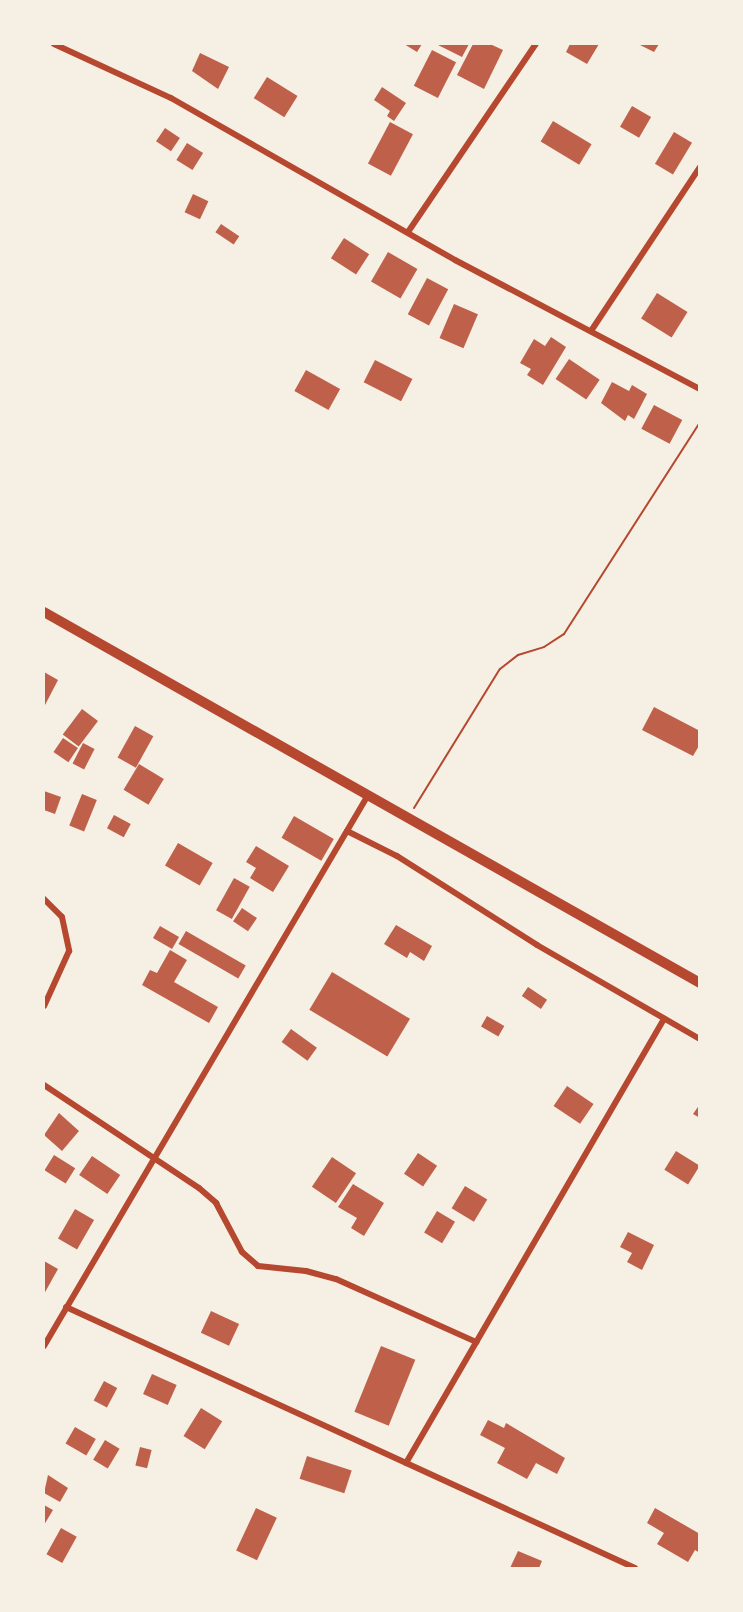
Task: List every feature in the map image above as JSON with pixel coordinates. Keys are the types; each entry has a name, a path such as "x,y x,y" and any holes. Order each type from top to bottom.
{"highway":[{"path":"44,612 699,983"}],"street":[{"path":"54,44 171,99 408,232 699,389"},
{"path":"408,232 536,44"},
{"path":"591,331 699,167"},
{"path":"44,1346 368,795"},
{"path":"346,831 407,861 537,945 699,1039"},
{"path":"44,899 62,917 69,951 44,1006"},
{"path":"406,1463 664,1019"},
{"path":"44,1085 154,1158 216,1203 242,1252 258,1266 306,1271 336,1279 476,1342"},
{"path":"66,1307 635,1569"}],"path":[{"path":"408,818 500,669 518,655 544,647 564,634 699,422"}],"building":[{"path":"404,44 422,44 417,52"},
{"path":"436,44 469,44 462,57"},
{"path":"473,44 490,44 503,50 484,89 457,75"},
{"path":"570,44 599,44 587,64 566,52"},
{"path":"638,44 659,44 654,52"},
{"path":"432,50 456,62 438,98 414,86"},
{"path":"200,53 229,67 218,89 192,71"},
{"path":"267,77 298,96 284,117 254,98"},
{"path":"382,87 406,103 394,121 387,116 390,111 374,100"},
{"path":"632,106 651,117 639,138 620,127"},
{"path":"553,121 592,144 579,165 541,142"},
{"path":"390,122 413,134 391,176 368,163"},
{"path":"165,128 180,138 171,151 156,141"},
{"path":"674,132 692,143 673,175 655,164"},
{"path":"187,143 203,153 193,170 176,160"},
{"path":"193,194 208,201 200,219 185,212"},
{"path":"221,224 239,236 234,245 215,232"},
{"path":"344,238 369,254 356,274 331,258"},
{"path":"388,252 417,269 400,298 371,281"},
{"path":"427,278 448,289 429,325 408,314"},
{"path":"657,293 688,312 672,338 641,318"},
{"path":"454,304 478,314 463,348 440,338"},
{"path":"551,337 566,347 543,385 527,375 531,369 520,363 534,339 545,346"},
{"path":"569,359 600,380 586,400 556,379"},
{"path":"375,360 412,379 401,401 364,382"},
{"path":"306,370 340,389 328,410 294,391"},
{"path":"612,382 629,391 632,385 647,394 634,419 628,415 625,421 601,403"},
{"path":"654,405 682,420 670,444 641,429"},
{"path":"44,672 58,680 44,707"},
{"path":"654,707 700,731 700,744 693,756 642,730"},
{"path":"82,709 98,721 79,747 63,735"},
{"path":"135,726 153,736 136,768 118,757"},
{"path":"63,738 78,748 68,762 53,752"},
{"path":"83,743 95,749 84,769 73,763"},
{"path":"139,764 164,779 148,805 124,790"},
{"path":"44,791 61,797 55,814 44,810"},
{"path":"82,794 97,800 84,832 69,826"},
{"path":"114,815 131,824 124,837 107,828"},
{"path":"294,816 334,839 321,861 282,838"},
{"path":"178,843 213,863 200,886 165,866"},
{"path":"256,846 289,866 273,892 250,878 256,868 246,862"},
{"path":"234,878 250,887 232,919 216,910"},
{"path":"242,908 257,918 248,931 233,921"},
{"path":"396,925 432,946 424,961 410,952 407,958 384,944"},
{"path":"160,926 179,937 172,949 153,938"},
{"path":"186,931 246,966 238,978 178,944"},
{"path":"170,950 187,960 174,982 218,1007 209,1023 142,985 150,970 157,973"},
{"path":"332,972 410,1019 387,1057 309,1010"},
{"path":"528,987 547,1000 541,1009 522,996"},
{"path":"487,1016 504,1026 498,1036 481,1026"},
{"path":"291,1029 317,1048 307,1061 282,1042"},
{"path":"567,1086 594,1104 580,1124 554,1106"},
{"path":"700,1104 700,1118 693,1114"},
{"path":"59,1113 79,1131 62,1151 44,1135"},
{"path":"676,1151 700,1166 688,1184 664,1170"},
{"path":"418,1153 437,1166 423,1187 404,1174"},
{"path":"54,1155 75,1168 66,1184 44,1170"},
{"path":"92,1156 120,1175 107,1194 79,1175"},
{"path":"332,1157 356,1173 336,1203 312,1187"},
{"path":"353,1184 384,1203 364,1236 351,1228 357,1218 338,1207"},
{"path":"465,1186 487,1199 474,1222 452,1208"},
{"path":"75,1209 94,1220 77,1249 58,1238"},
{"path":"437,1211 455,1222 442,1243 424,1232"},
{"path":"628,1232 654,1245 642,1270 627,1262 632,1253 620,1247"},
{"path":"44,1261 58,1269 44,1294"},
{"path":"211,1311 239,1324 229,1346 201,1333"},
{"path":"381,1346 415,1360 389,1426 354,1412"},
{"path":"152,1374 177,1385 168,1405 143,1394"},
{"path":"104,1381 117,1388 107,1407 94,1400"},
{"path":"201,1408 222,1421 205,1449 184,1436"},
{"path":"488,1420 504,1428 506,1423 565,1458 557,1474 536,1463 527,1479 497,1463 505,1448 480,1435"},
{"path":"75,1427 96,1439 86,1455 66,1443"},
{"path":"105,1440 120,1449 108,1468 93,1460"},
{"path":"140,1447 152,1450 147,1468 135,1465"},
{"path":"307,1456 352,1471 344,1493 300,1479"},
{"path":"48,1475 68,1488 60,1502 44,1493"},
{"path":"44,1505 53,1510 44,1525"},
{"path":"256,1508 277,1518 257,1560 236,1551"},
{"path":"655,1508 700,1534 700,1553 695,1550 688,1562 657,1544 664,1533 647,1523"},
{"path":"61,1528 77,1537 62,1563 46,1554"},
{"path":"518,1551 542,1561 539,1568 510,1568"}]}
